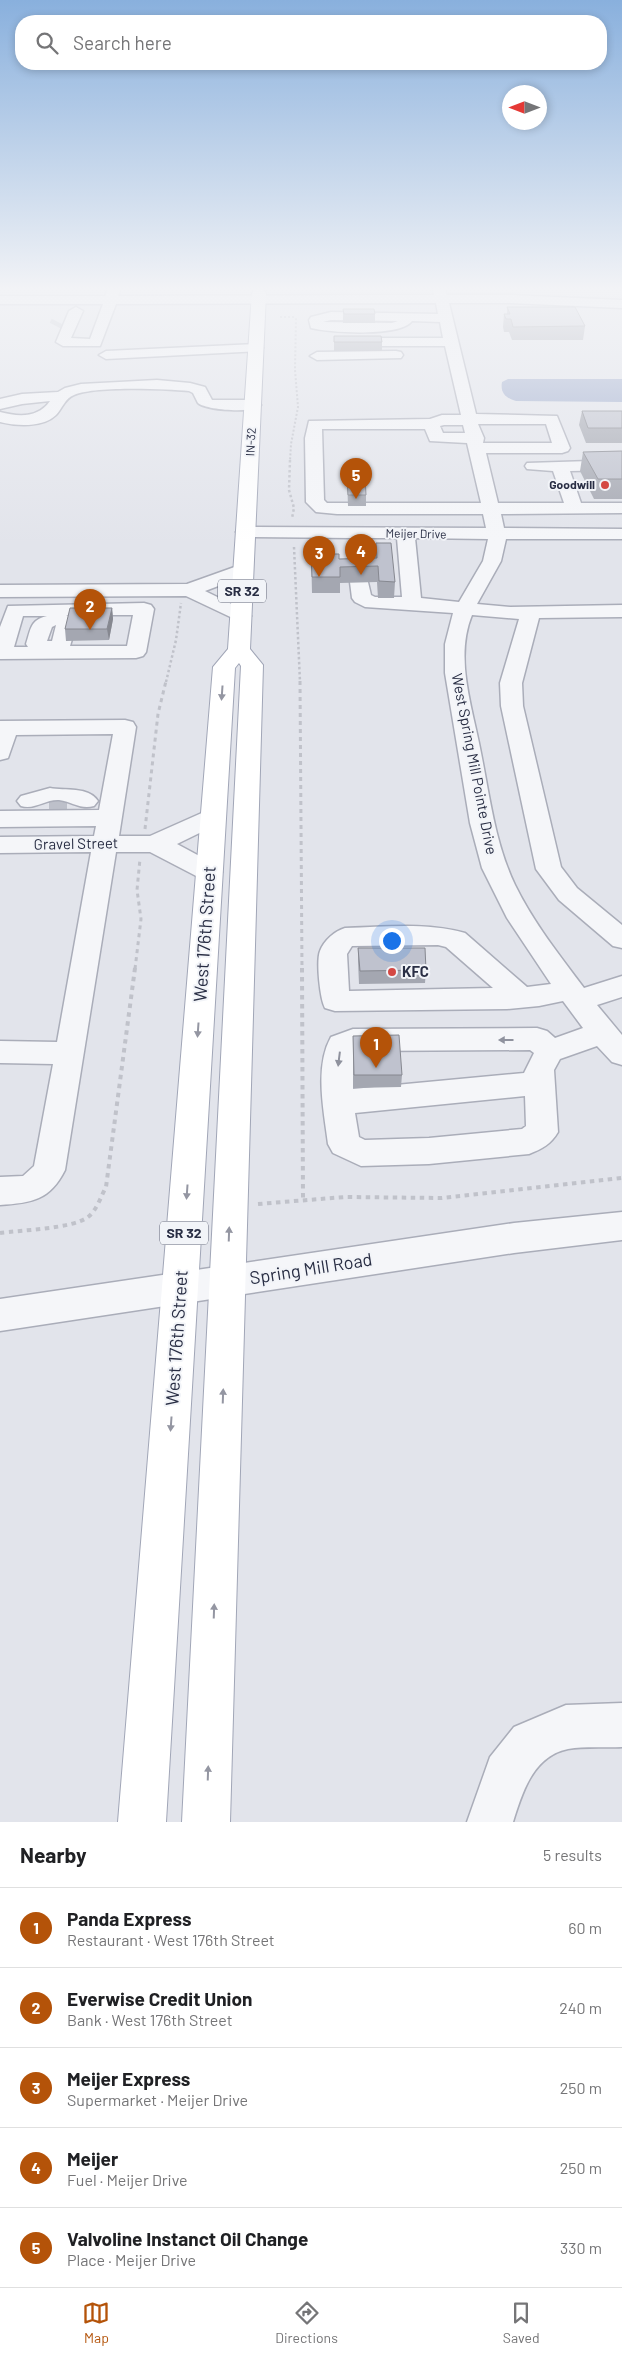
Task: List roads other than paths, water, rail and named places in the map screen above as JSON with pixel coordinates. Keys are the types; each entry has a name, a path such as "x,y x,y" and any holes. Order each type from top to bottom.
{"main road":[{"name":"IN-32","path":"245,532 255,375"},
{"name":"SR 32","path":"206,1822 252,665 239,650 245,532"},
{"name":"West 176th Street","path":"142,1822 224,667 239,650"}],"street":[{"name":"West Spring Mill Pointe Drive","path":"461,375 479,443 497,535 495,559 464,609 457,629 455,656 456,684 489,850 501,883 531,936 602,1033 622,1054"},
{"path":"0,404 22,399 62,396 72,391 106,386 185,386 200,390 203,400 208,404 253,405"},
{"path":"0,417 31,419 46,415 62,396"},
{"path":"516,419 525,448"},
{"path":"479,443 516,419 552,419 562,448 525,448 479,443 442,420 434,431 315,424 313,438 315,502 322,508 622,508"},
{"path":"515,466 622,465"},
{"path":"560,466 574,508"},
{"path":"314,493 339,492"},
{"path":"393,492 396,509"},
{"name":"Meijer Drive","path":"245,532 497,535 622,534"},
{"path":"360,533 384,580 464,609 510,614 622,611"},
{"path":"384,580 406,533"},
{"path":"0,591 186,590 243,570"},
{"path":"186,590 241,616"},
{"path":"144,609 136,652 48,651 1,653 16,610 59,614 144,609"},
{"path":"531,612 511,683 512,706 549,869 568,894 622,939"},
{"path":"48,651 61,645 67,622 59,614"},
{"path":"0,753 4,728 125,727 107,844 49,1170 41,1183 24,1190 0,1191"},
{"path":"0,801 58,801 112,809"},
{"path":"0,819 112,809"},
{"name":"Gravel Street","path":"147,844 175,836 213,817"},
{"name":"Gravel Street","path":"0,845 147,844 169,850 209,872"},
{"path":"515,992 448,1001 335,1001 333,952 337,948 425,946 443,950 484,983 515,992 574,995 622,986"},
{"path":"550,1051 537,1040 353,1040 341,1045 338,1062 339,1102 344,1144 361,1154 429,1151 529,1141 542,1132 538,1083 539,1070 550,1051 602,1033"},
{"path":"0,1052 70,1052"},
{"path":"339,1102 421,1096 538,1083"},
{"name":"Spring Mill Road","path":"0,1315 514,1238 622,1226"},
{"path":"490,1822 506,1773 530,1743 566,1728 622,1725"}],"water":[{"path":"508,379 622,379 622,402 516,401 507,397 503,392 502,382"}],"tunnel":[{"path":"49,801 67,801"}],"place":[{"name":"Goodwill","path":"605,485"},
{"name":"Valvoline Instanct Oil Change","path":"356,499"},
{"name":"Meijer","path":"361,575"},
{"name":"Meijer Express","path":"319,577"},
{"name":"Everwise Credit Union","path":"90,630"},
{"name":"KFC","path":"392,972"},
{"name":"Panda Express","path":"376,1068"}]}
